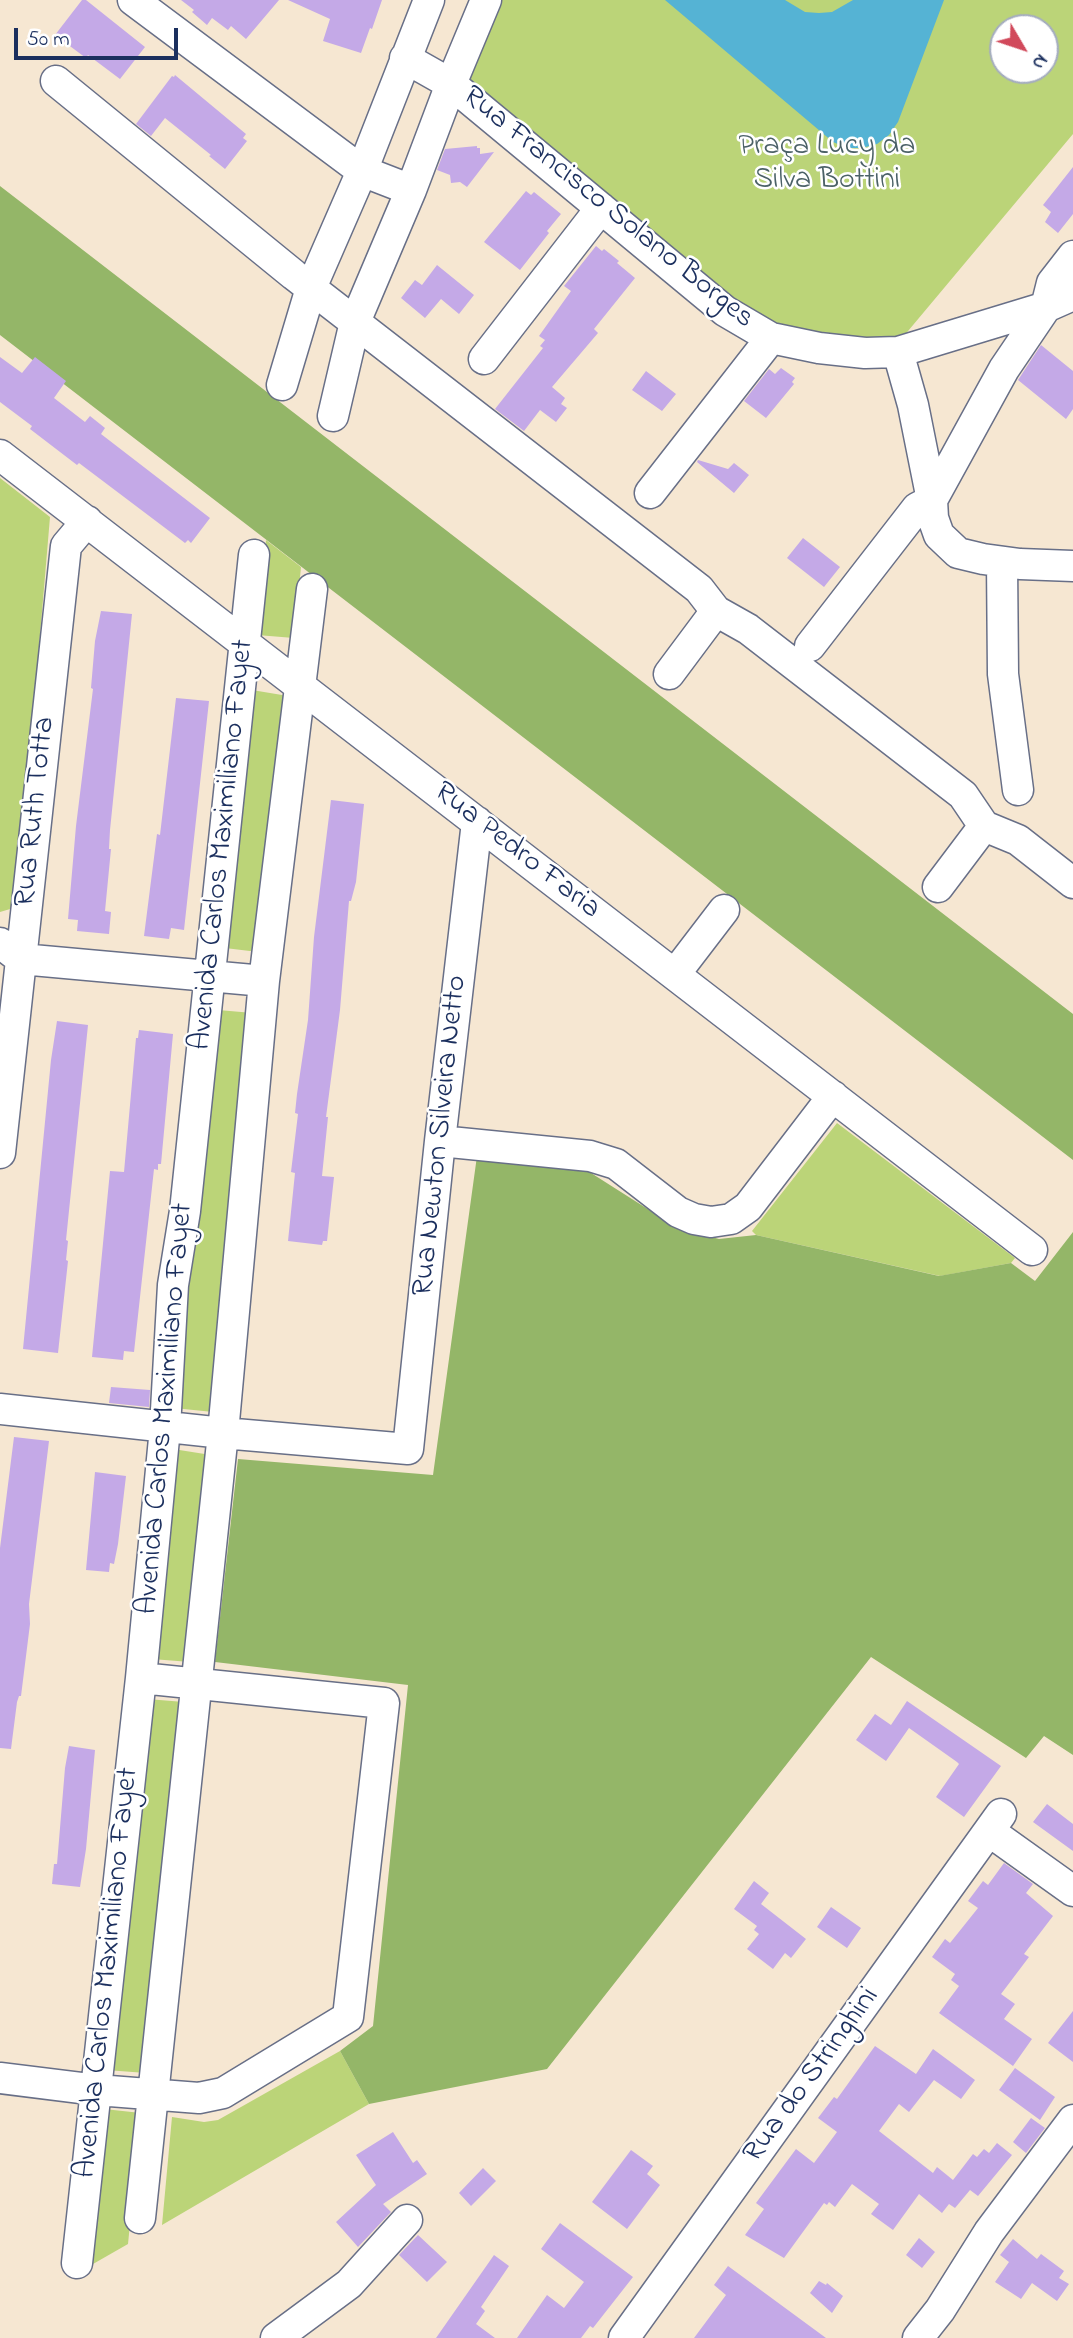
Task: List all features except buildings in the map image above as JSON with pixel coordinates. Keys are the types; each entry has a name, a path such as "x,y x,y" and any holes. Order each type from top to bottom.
{"street":[{"path":"132,0 362,172 411,190"},
{"path":"282,385 311,288 362,172 429,0"},
{"path":"333,416 355,323 486,0"},
{"name":"Rua Francisco Solano Borges","path":"405,58 451,84 725,311 771,338 819,348 865,353 898,352 1046,307 1073,295"},
{"path":"56,81 355,323 699,589 716,611 748,629 963,794 984,826 1018,840 1073,883"},
{"path":"484,359 601,208"},
{"path":"810,646 917,508 932,500 1004,369 1046,307 1052,283 1073,256"},
{"path":"650,493 771,338"},
{"path":"898,352 913,405 932,500 933,518 940,535 958,553 1002,562 1073,566"},
{"name":"Rua Pedro Faria","path":"0,455 1032,1250"},
{"name":"Rua Ruth Totta","path":"0,1153 10,951 66,545 86,522"},
{"name":"Avenida Carlos Maximiliano Fayet","path":"77,2263 141,1678 165,1427 173,1285 185,1211 254,555"},
{"path":"1002,562 1003,674 1018,790"},
{"name":"Avenida Carlos Maximiliano Fayet","path":"140,2218 223,1433 264,981 312,589"},
{"path":"669,674 716,611"},
{"name":"Rua Newton Silveira Netto","path":"223,1433 408,1449 477,822"},
{"path":"937,887 984,826"},
{"path":"674,974 724,910"},
{"path":"10,951 264,981"},
{"path":"440,1141 590,1156 616,1164 678,1212 711,1222 731,1219 748,1207 833,1096"},
{"path":"0,1409 223,1433"},
{"path":"0,2078 97,2090 199,2098 223,2093 348,2017 384,1703 141,1678"},
{"name":"Rua do Stringhini","path":"624,2338 995,1823 1073,1891"},
{"path":"918,2338 940,2310 989,2232 1073,2120"},
{"path":"276,2338 349,2284 407,2220"}],"green space":[{"name":"Praça Lucy da Silva Bottini","path":"502,0 1073,0 1073,134 898,343 820,339 726,306 465,90"},
{"path":"0,186 1073,1014 1073,1160 0,335"},
{"path":"0,478 50,517 17,907 0,912"},
{"path":"266,540 301,567 294,638 257,635"},
{"path":"252,690 288,696 258,952 225,948"},
{"path":"218,1010 253,1013 213,1412 174,1408"},
{"path":"837,1123 1015,1258 1011,1263 940,1276 756,1235 752,1231"},
{"path":"477,1156 580,1166 676,1227 719,1239 756,1235 939,1276 1011,1263 1035,1281 1073,1232 1073,1755 1044,1736 1026,1758 871,1657 547,2069 369,2104 340,2051 373,2026 408,1685 215,1662 238,1459 433,1475"},
{"path":"173,1449 211,1455 190,1662 152,1659"},
{"path":"147,1699 184,1702 146,2073 106,2070"},
{"path":"340,2051 369,2104 162,2225 172,2117 204,2122 218,2120"},
{"path":"104,2109 141,2113 128,2244 86,2268"}],"water":[{"path":"665,0 785,0 805,12 819,13 832,12 853,0 944,0 898,122 889,135 877,144 847,148 833,142"}]}
